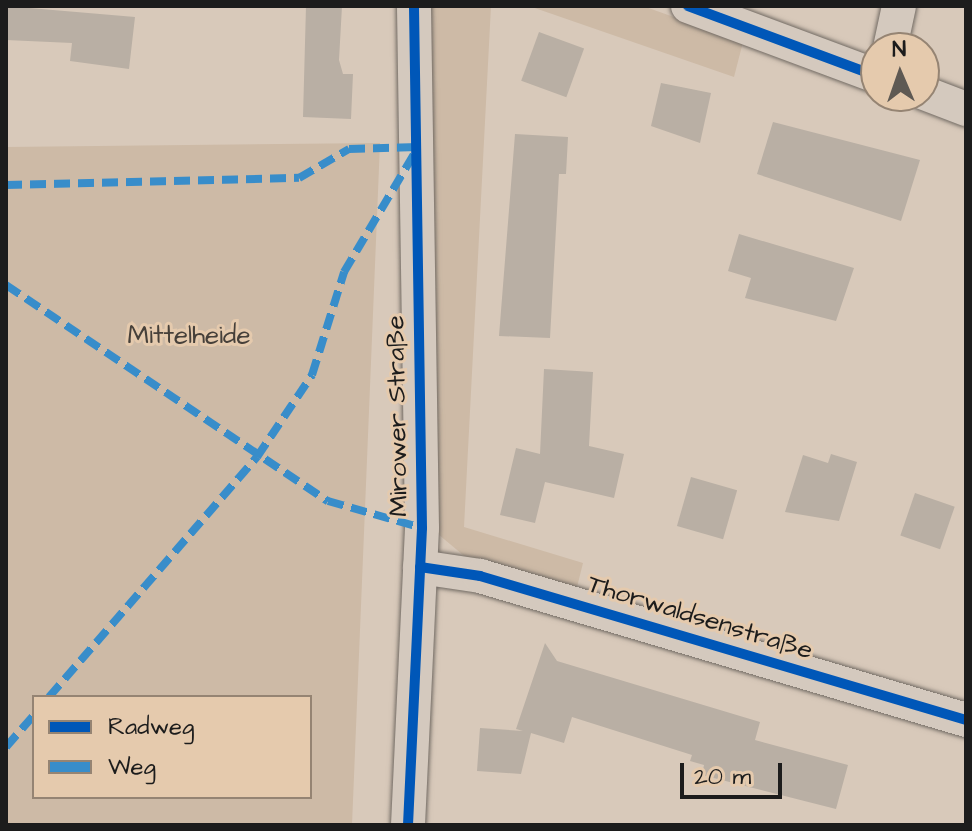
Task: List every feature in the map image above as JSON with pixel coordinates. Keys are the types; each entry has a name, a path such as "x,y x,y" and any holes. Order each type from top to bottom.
{"street":[{"name":"Mirower Straße","path":"408,825 420,567 414,6"},
{"path":"688,6 860,70"},
{"path":"893,32 899,6"},
{"path":"940,99 966,109"},
{"name":"Thorwaldsenstraße","path":"420,567 471,573 966,720"}],"green space":[{"path":"427,6 491,6 464,527 583,563 576,591 469,560 438,534"},
{"path":"529,6 643,6 743,42 734,77"},
{"name":"Mittelheide","path":"380,143 352,825 6,825 6,147"}],"building":[{"path":"6,6 135,17 129,69 70,61 72,43 6,40"},
{"path":"306,6 342,6 339,60 343,74 353,74 351,119 303,117"},
{"path":"539,32 584,48 566,97 521,81"},
{"path":"661,83 711,93 700,143 651,126"},
{"path":"773,122 920,160 901,221 757,174"},
{"path":"515,134 568,137 566,174 559,174 550,338 499,336"},
{"path":"739,234 854,268 836,321 745,298 751,278 728,271"},
{"path":"544,369 593,372 589,446 624,454 614,498 545,482 535,523 500,515 516,448 540,454"},
{"path":"831,454 857,462 839,521 785,512 803,455 828,463"},
{"path":"691,477 737,490 723,539 677,526"},
{"path":"915,493 955,507 940,549 900,536"},
{"path":"545,643 557,661 760,722 755,740 848,765 836,809 702,775 704,765 690,761 692,755 572,717 564,743 531,733 521,774 477,771 480,728 523,731 516,729"}],"marked path":[{"path":"6,185 299,178 349,149 418,147"},
{"path":"51,695 257,457 312,375 344,272 414,154"},
{"path":"6,285 328,501 422,528"},
{"path":"6,747 32,717"}],"cycle path":[{"path":"408,825 422,528 414,6"},
{"path":"688,6 860,70"},
{"path":"420,567 480,576 966,720"}]}
